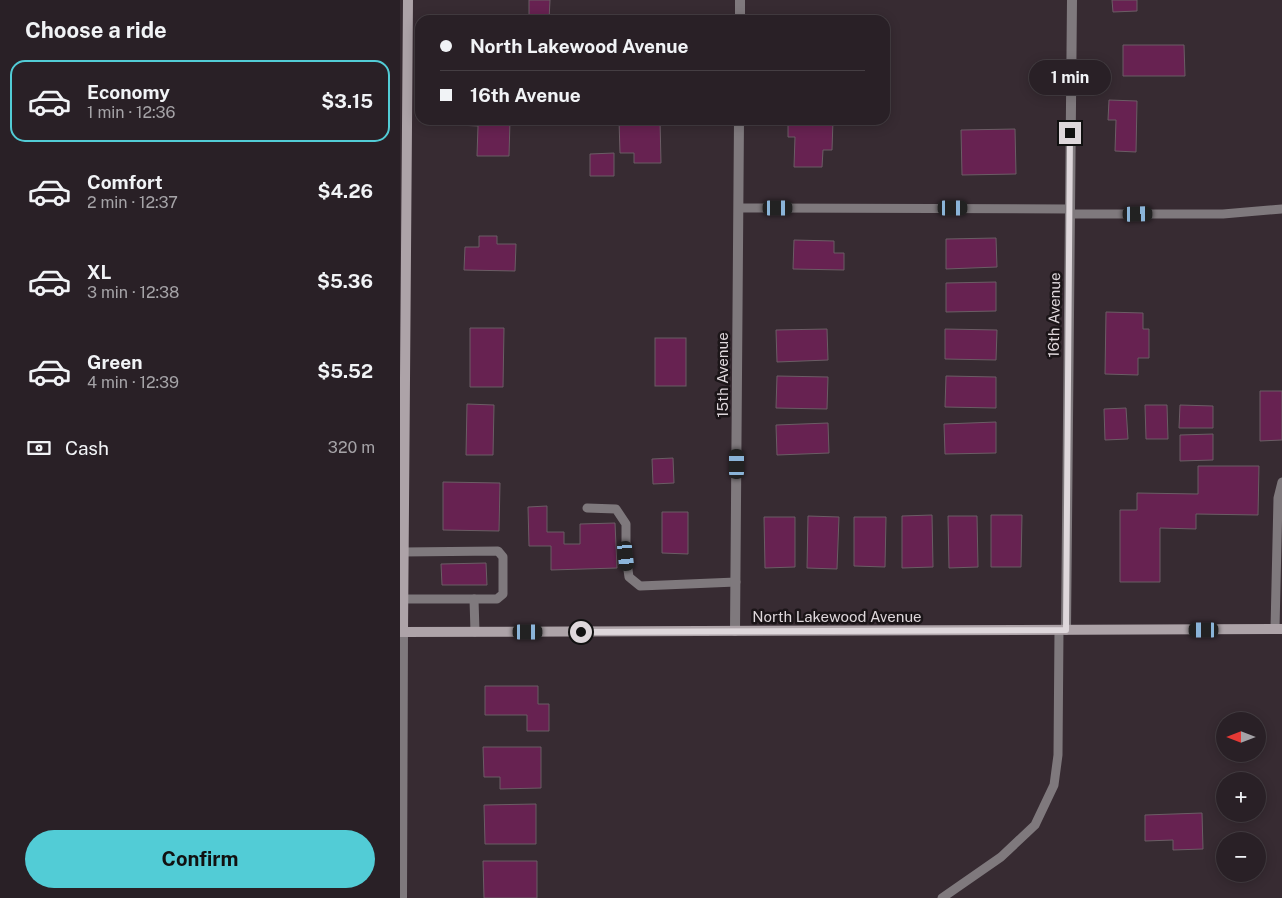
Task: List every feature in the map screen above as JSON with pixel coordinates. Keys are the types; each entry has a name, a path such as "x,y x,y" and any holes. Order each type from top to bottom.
{"street":[{"path":"402,898 403,207 408,0"},
{"path":"740,0 740,15"},
{"name":"16th Avenue","path":"1062,630 1072,0"},
{"name":"15th Avenue","path":"735,631 739,125"},
{"name":"North Lakewood Avenue","path":"401,632 1278,629"}],"lane":[{"path":"739,208 1223,214 1282,209"},
{"path":"1278,629 1278,498 1282,482"},
{"path":"587,508 616,508 626,524 626,556 629,577 640,586 736,582"},
{"path":"403,552 498,551 504,557 503,594 497,598 403,598"},
{"path":"474,598 475,632"},
{"path":"942,898 1001,858 1035,825 1054,785 1058,755 1062,630"}],"building":[{"path":"529,0 550,0 549,15 529,15"},
{"path":"1112,0 1137,0 1137,11 1113,12"},
{"path":"1123,45 1184,45 1185,76 1123,76"},
{"path":"1109,100 1137,101 1136,152 1115,151 1116,120 1108,120"},
{"path":"458,125 510,125 509,156 477,156 478,126"},
{"path":"619,125 660,125 661,163 634,163 634,153 620,153"},
{"path":"788,125 833,125 832,150 823,150 822,167 794,167 795,137 788,137"},
{"path":"1015,129 1016,174 962,175 961,130"},
{"path":"614,153 614,176 590,176 590,154"},
{"path":"479,236 497,236 497,244 516,244 515,271 464,270 465,247 479,247"},
{"path":"996,238 997,267 946,269 946,239"},
{"path":"794,240 834,241 834,253 844,253 844,270 793,269"},
{"path":"996,282 996,311 946,312 946,283"},
{"path":"1106,312 1143,313 1143,329 1149,329 1149,358 1138,358 1138,375 1105,374"},
{"path":"470,328 504,328 503,387 470,387"},
{"path":"827,329 828,360 777,362 776,330"},
{"path":"945,329 997,330 996,360 945,359"},
{"path":"655,338 686,338 686,386 655,386"},
{"path":"777,376 828,377 827,409 776,408"},
{"path":"946,376 996,377 996,408 945,407"},
{"path":"1260,391 1282,391 1282,440 1260,441"},
{"path":"467,404 494,405 493,455 466,455"},
{"path":"1145,405 1167,405 1168,439 1146,439"},
{"path":"1180,405 1213,406 1213,428 1179,428"},
{"path":"1126,408 1128,439 1105,440 1104,409"},
{"path":"996,422 996,453 945,454 944,424"},
{"path":"828,423 829,453 777,455 776,425"},
{"path":"1213,434 1213,460 1180,461 1180,435"},
{"path":"673,458 674,483 653,484 652,459"},
{"path":"1198,466 1259,466 1258,515 1196,514 1196,529 1160,528 1160,582 1120,582 1120,510 1137,510 1137,493 1198,494"},
{"path":"443,482 500,483 499,531 443,530"},
{"path":"547,506 547,532 564,532 564,544 580,544 580,524 615,523 617,568 551,570 551,546 529,546 528,507"},
{"path":"662,512 688,512 688,554 662,553"},
{"path":"932,515 933,567 902,568 902,516"},
{"path":"991,515 1022,515 1021,567 991,567"},
{"path":"808,516 839,517 837,569 807,568"},
{"path":"948,516 977,516 978,567 949,568"},
{"path":"764,517 795,517 795,567 765,568"},
{"path":"854,517 886,517 885,567 854,566"},
{"path":"486,563 487,585 442,585 441,564"},
{"path":"485,686 538,686 538,704 549,704 549,731 527,731 527,715 485,715"},
{"path":"483,747 541,747 541,788 500,789 500,777 484,777"},
{"path":"536,804 536,844 485,844 484,805"},
{"path":"1202,813 1203,849 1173,850 1173,840 1145,841 1145,815"},
{"path":"483,861 537,861 537,898 484,898"}],"route":[{"path":"581,632 1066,630 1070,133"}]}
